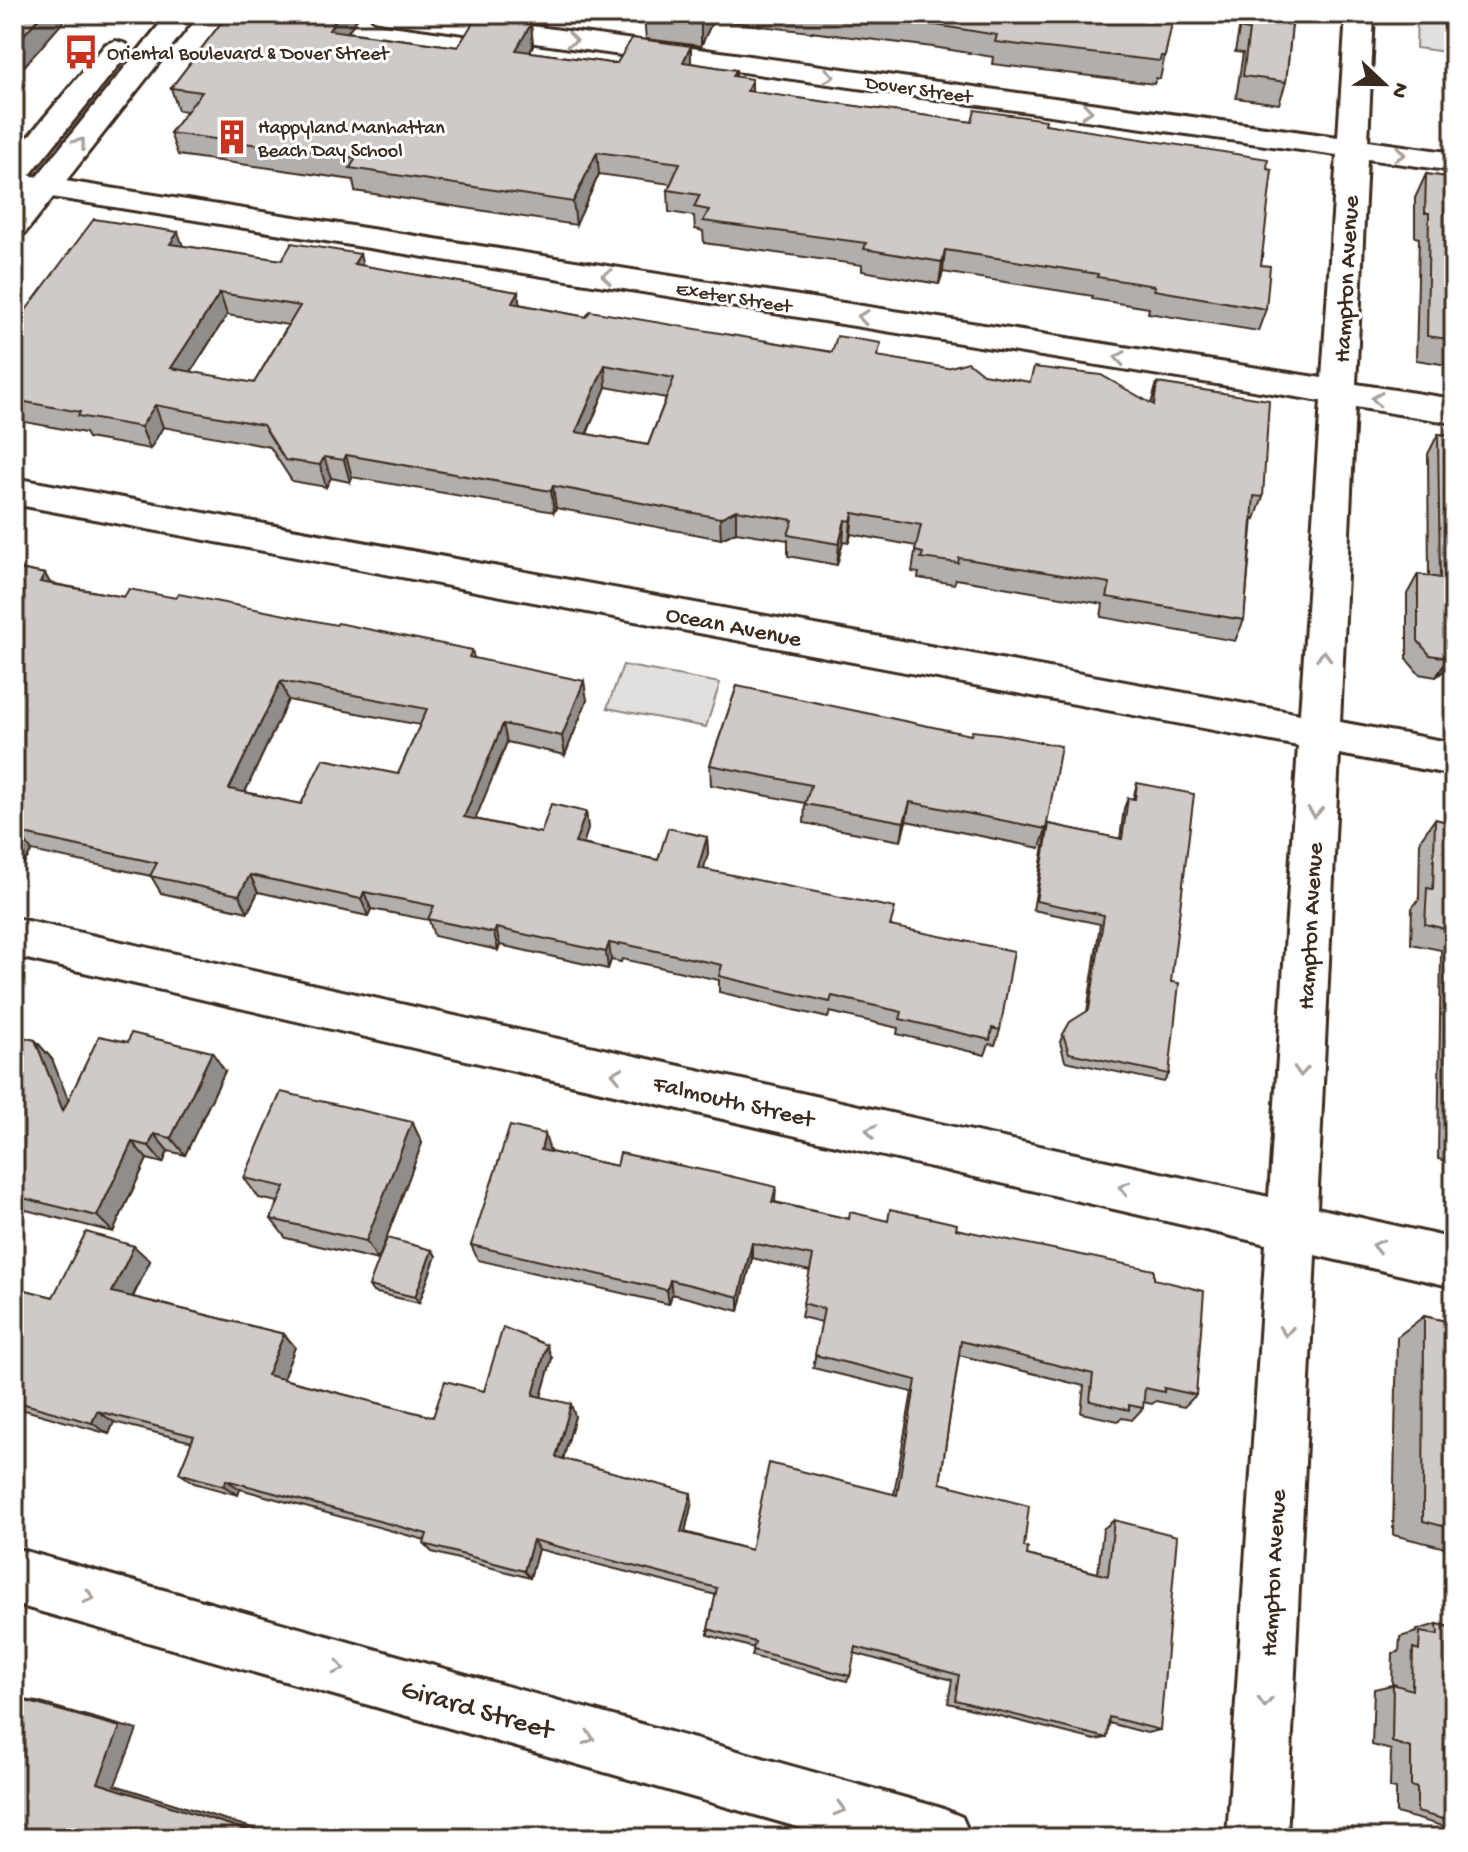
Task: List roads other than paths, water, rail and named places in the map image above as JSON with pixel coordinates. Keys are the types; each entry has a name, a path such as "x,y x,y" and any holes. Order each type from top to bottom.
{"street":[{"path":"14,226 29,184 183,14"},
{"name":"Dover Street","path":"384,14 1454,162"},
{"name":"Hampton Avenue","path":"1257,1838 1360,14"},
{"path":"14,174 137,25"},
{"name":"Exeter Street","path":"29,184 1454,411"},
{"name":"Ocean Avenue","path":"14,491 1454,759"},
{"name":"Falmouth Street","path":"14,937 1454,1263"},
{"name":"Girard Street","path":"14,1576 941,1838"}],"place":[{"name":"Oriental Boulevard & Dover Street","path":"81,52"},
{"name":"Happyland Manhattan Beach Day School","path":"232,137"}]}
